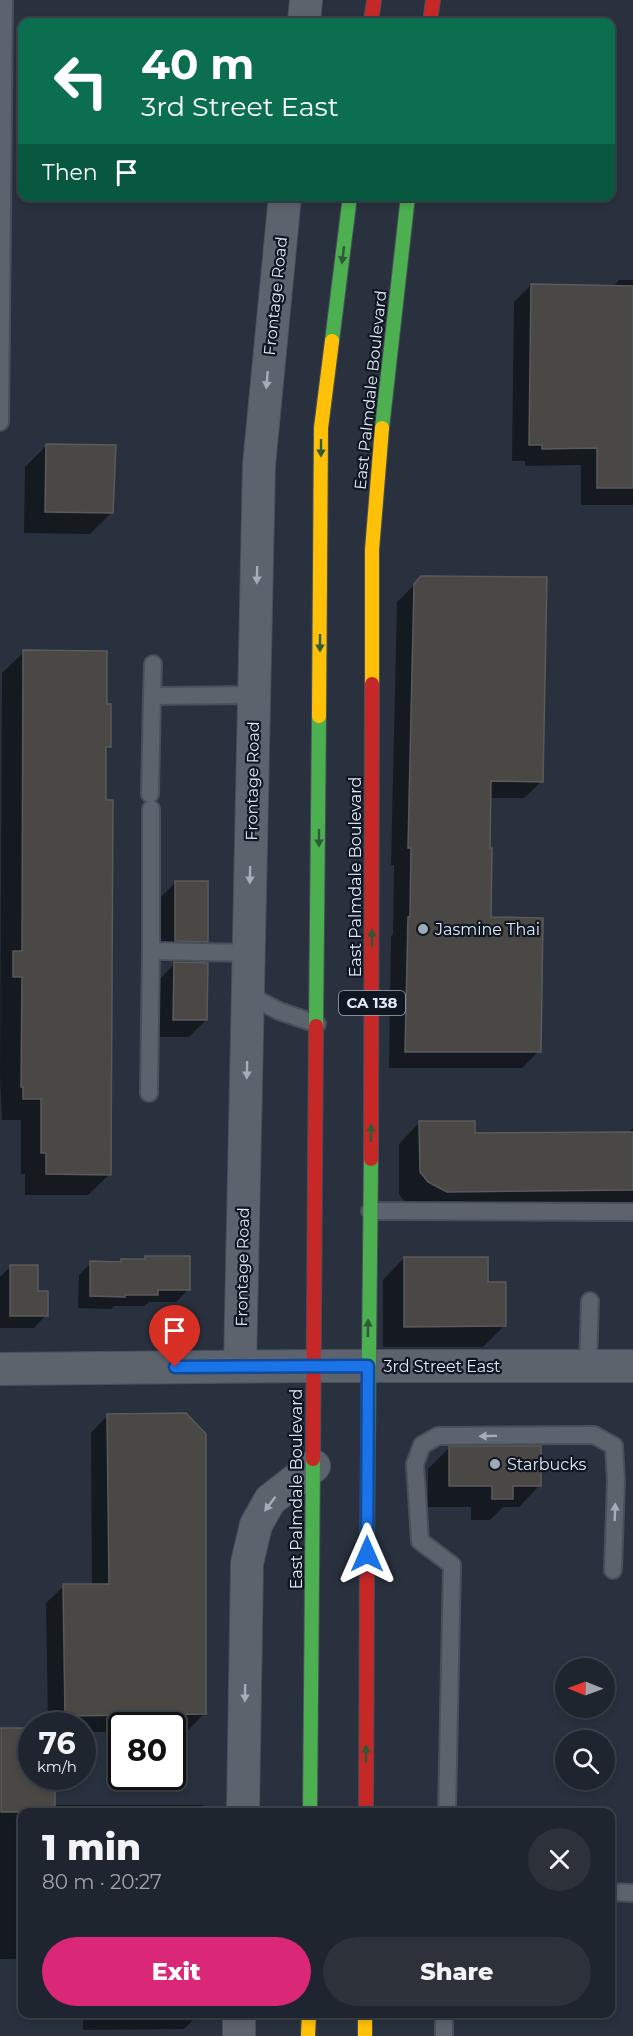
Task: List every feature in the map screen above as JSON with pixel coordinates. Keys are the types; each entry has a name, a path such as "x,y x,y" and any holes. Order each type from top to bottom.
{"highway":[{"path":"372,18 374,0"},
{"path":"431,18 433,0"},
{"name":"East Palmdale Boulevard","path":"310,1808 321,428 349,201"},
{"name":"East Palmdale Boulevard","path":"366,1808 372,1102 372,550 378,464 407,201"},
{"path":"308,2036 309,2018"},
{"path":"365,2018 365,2036"}],"street":[{"path":"304,18 306,0"},
{"name":"Frontage Road","path":"240,1366 259,465 285,201"},
{"name":"3rd Street East","path":"0,1369 240,1366 633,1366"},
{"path":"243,1808 247,1563 256,1525 270,1500 314,1466"},
{"path":"239,2018 239,2036"}],"lane":[{"path":"0,422 4,0"},
{"path":"149,1093 153,664"},
{"path":"152,696 254,695"},
{"path":"151,951 249,953"},
{"path":"248,995 279,1011 317,1024"},
{"path":"370,1211 633,1212"},
{"path":"588,1366 590,1301"},
{"path":"447,1808 452,1565 420,1541 415,1464 422,1445 438,1436 594,1435 614,1446 616,1481 613,1570"},
{"path":"615,1892 633,1893"},
{"path":"444,2018 444,2036"}],"building":[{"path":"531,284 633,286 633,488 597,488 597,448 542,449 542,445 529,445"},
{"path":"46,444 116,445 113,513 45,512"},
{"path":"421,576 547,577 543,782 491,781 490,848 492,848 491,917 543,918 541,1052 405,1052 408,917 410,917 411,848 408,848 414,584"},
{"path":"23,650 107,651 107,704 111,704 111,747 106,747 106,800 113,800 111,1175 46,1174 46,1153 41,1153 41,1099 23,1099 23,1087 21,1087 22,977 13,977 13,951 22,951"},
{"path":"175,881 208,881 208,942 175,941"},
{"path":"174,962 208,963 207,1020 173,1020"},
{"path":"419,1121 475,1121 475,1133 633,1132 633,1190 447,1192 428,1182 420,1172"},
{"path":"145,1256 190,1256 190,1290 158,1290 158,1295 125,1295 125,1297 90,1296 90,1261 121,1262 121,1259 145,1259"},
{"path":"404,1257 488,1257 488,1282 506,1282 506,1326 404,1327"},
{"path":"10,1265 38,1265 38,1291 48,1291 48,1316 10,1316"},
{"path":"186,1413 206,1434 206,1714 108,1712 108,1715 96,1716 96,1712 65,1712 63,1584 109,1584 107,1414"},
{"name":"Starbucks","path":"449,1446 541,1446 541,1486 513,1486 513,1499 492,1499 492,1486 449,1486"},
{"path":"1,1728 18,1728 18,1790 55,1790 55,1808 18,1808 18,1812 1,1812"}],"traffic: fast":[{"path":"332,341 349,201"},
{"path":"382,428 407,201"},
{"path":"316,1026 319,716"},
{"path":"367,1547 371,1159"},
{"path":"310,1808 313,1459"}],"traffic: slow":[{"path":"319,716 321,428 332,341"},
{"path":"372,684 372,550 382,428"},
{"path":"308,2036 309,2018"},
{"path":"365,2018 365,2036"}],"traffic: jam":[{"path":"372,18 374,0"},
{"path":"431,18 433,0"},
{"path":"371,1159 372,684"},
{"path":"313,1459 316,1026"},
{"path":"366,1808 367,1547"}],"place":[{"name":"Jasmine Thai","path":"423,929"},
{"name":"Starbucks","path":"495,1464"}],"route":[{"path":"175,1367 368,1366 367,1554"}]}
